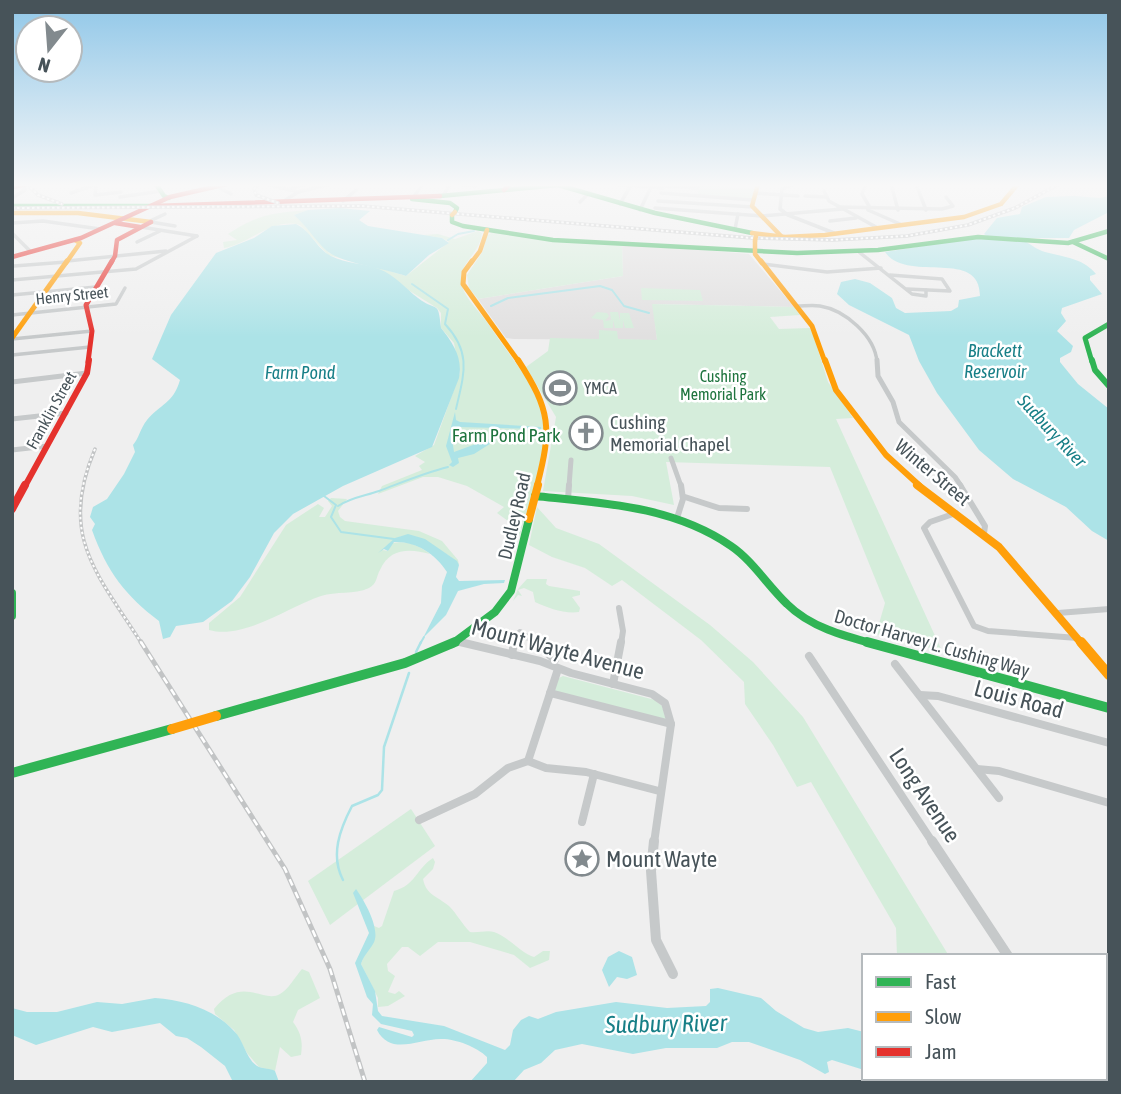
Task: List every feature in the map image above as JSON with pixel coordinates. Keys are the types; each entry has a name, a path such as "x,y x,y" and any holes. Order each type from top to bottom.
{"street":[{"path":"14,235 31,252"},
{"path":"12,257 86,235"},
{"path":"86,307 115,256 119,238 125,235"},
{"path":"136,242 151,235"},
{"path":"12,280 140,268 197,236 191,235"},
{"name":"Dudley Road","path":"455,641 492,615 510,593 518,570 548,435 544,404 485,312 463,284 466,268 479,253 488,235"},
{"path":"515,235 755,252 859,252 975,237 1073,242 1097,235"},
{"path":"751,235 798,235"},
{"path":"755,252 756,237"},
{"path":"12,242 19,240"},
{"path":"12,338 80,243 75,240"},
{"path":"1073,242 1109,259"},
{"path":"13,267 170,250"},
{"name":"Winter Street","path":"755,252 817,335 836,390 869,435 900,470 984,533 1014,561 1109,675"},
{"path":"859,252 907,289 950,291 942,279 890,275"},
{"path":"763,264 827,272 881,268"},
{"path":"12,295 96,287"},
{"name":"Henry Street","path":"12,315 116,304 125,288"},
{"path":"797,306 819,306 836,311 869,337 876,350 878,376 893,402 897,420 958,481 985,526 984,533"},
{"name":"Franklin Street","path":"12,509 87,373 92,331 86,307"},
{"path":"1109,324 1085,338 1094,368 1109,386"},
{"path":"12,338 92,331"},
{"path":"12,355 90,347"},
{"path":"12,382 87,373"},
{"path":"12,419 66,413"},
{"path":"12,450 47,446"},
{"path":"671,458 683,485 685,497 677,517"},
{"path":"568,499 570,460"},
{"name":"Doctor Harvey L. Cushing Way","path":"535,496 627,506 677,517 706,530 733,547 789,607 830,632 1109,708"},
{"path":"685,497 719,508 747,509"},
{"path":"956,513 924,528 974,626 988,631 1079,638"},
{"path":"12,593 12,616"},
{"path":"613,684 623,626 619,608"},
{"path":"1058,613 1109,609"},
{"path":"512,655 515,637 520,632 550,653 556,662 550,693 528,761"},
{"name":"Mount Wayte Avenue","path":"12,773 397,666 455,641 512,655 556,662 661,699 670,713 671,724"},
{"name":"Long Avenue","path":"809,656 1007,954"},
{"path":"895,664 999,798"},
{"path":"550,693 671,724 659,791 651,862 655,933 673,974"},
{"name":"Louis Road","path":"919,695 937,696 1109,743"},
{"path":"419,820 475,794 508,768 528,761 545,768 594,774 659,791"},
{"path":"977,769 994,770 1109,803"},
{"path":"582,822 594,774"}],"shaded area":[{"path":"622,243 749,254 794,307 653,304 657,340 514,339 506,338 478,299 623,276"}],"green space":[{"name":"Farm Pond Park","path":"230,235 256,235 224,248 223,242 237,240"},
{"name":"Farm Pond Park","path":"309,235 314,235 329,253 406,276 449,242 423,235 442,235 455,239 466,235 481,235 478,247 464,268 462,286 526,379 539,401 545,425 542,457 520,536 508,521 497,513 504,507 467,486 438,477 423,477 378,494 382,486 422,470 419,466 425,462 415,456 434,445 460,373 454,343 441,328 441,313 437,308 370,266 328,255"},
{"path":"487,235 622,243 623,276 478,299 469,288 467,275 483,251"},
{"path":"641,288 700,290 703,301 642,300"},
{"name":"Cushing Memorial Park","path":"652,304 794,307 800,315 770,317 779,329 810,328 828,382 853,418 836,419 942,651 876,634 885,603 830,467 666,462 674,505 632,496 543,491 556,417 526,367 548,351 550,338 599,339 599,330 617,331 618,339 657,340"},
{"path":"597,312 607,313 609,316 605,321 611,320 610,312 618,312 620,321 620,313 629,313 634,328 625,328 623,320 623,328 615,328 613,320 613,328 604,328 603,320 591,318"},
{"path":"331,498 347,499 338,511 345,521 419,531 442,541 459,565 450,556 423,541 411,536 400,537 382,550 388,551 392,543 402,542 417,546 430,554 408,551 389,557 369,588 321,596 251,627 223,632 209,630 209,623 240,597 286,525 318,504 324,508 319,517 325,517 332,506 328,501"},
{"path":"537,507 556,528 599,544 710,625 753,662 803,717 948,954 897,954 896,928 811,782 797,787 745,704 744,682 701,640 622,580 612,586 585,568 552,557 529,545"},
{"path":"527,579 547,579 546,584 549,586 580,591 580,595 572,597 580,608 579,612 562,611 535,602 533,592 524,588 518,590 522,596 518,595 513,601 518,589"},
{"path":"563,676 655,700 662,706 666,720 555,691 557,679"},
{"path":"411,809 435,846 330,925 308,881"},
{"path":"433,858 433,869 423,879 424,884 429,892 449,906 470,932 494,932 534,957 543,951 550,951 549,960 530,968 514,955 470,942 438,942 420,956 408,947 402,947 387,964 388,971 395,976 388,992 395,994 399,991 405,996 388,1006 378,1007 378,998 361,964 372,942 374,926 382,926 394,891 407,885"},
{"path":"302,969 309,972 320,998 298,1010 293,1022 301,1037 301,1055 291,1057 280,1047 275,1071 259,1067 247,1053 234,1030 215,1014 214,1009 234,993 251,992 266,996 280,994"}],"water":[{"name":"Farm Pond","path":"258,235 310,235 331,256 373,267 395,278 418,298 436,307 441,328 458,357 459,378 432,447 343,486 293,514 274,533 250,577 232,601 203,622 176,626 170,637 163,639 159,621 127,592 111,571 92,530 95,524 90,517 93,507 107,499 124,474 135,452 133,445 145,423 170,399 177,388 180,380 152,359 171,315 216,253"},
{"path":"312,235 424,235 442,238 449,243 429,255 406,276 343,259 327,251"},
{"name":"Brackett Reservoir","path":"1071,235 1069,238 1031,238 1024,241 1042,251 1072,259 1096,274 1090,276 1090,280 1102,294 1062,308 1061,313 1066,321 1057,331 1073,346 1071,352 1060,358 1060,362 1078,384 1109,409 1109,541 1092,531 1066,507 1013,479 979,450 937,393 919,361 909,335 849,305 837,294 841,282 855,279 870,283 892,298 896,308 905,313 951,311 958,307 959,300 980,296 977,281 968,273 956,269 909,265 895,261 885,252 987,236"},
{"path":"455,412 456,420 460,422 541,429 457,427 452,439 454,452 492,438 496,440 474,454 458,458 459,463 453,467 449,465 452,462 446,446"},
{"path":"408,534 425,539 457,561 459,565 456,577 459,581 505,580 504,583 484,584 458,591 446,615 423,638 441,603 442,586 447,572 430,554 417,546 394,542 388,551 384,549 378,553 395,538"},
{"name":"Sudbury River","path":"356,889 374,924 375,938 361,964 375,991 378,1011 382,1016 444,1026 505,1050 510,1045 513,1030 521,1020 529,1016 538,1019 556,1012 616,1002 667,1008 706,1006 710,1002 710,989 718,988 761,998 804,1028 818,1032 848,1028 862,1032 862,1069 832,1060 827,1062 829,1072 825,1074 800,1060 749,1042 732,1042 717,1048 666,1048 633,1054 582,1044 555,1050 541,1063 524,1070 513,1082 470,1082 487,1063 487,1057 478,1050 448,1039 390,1043 377,1030 379,1027 412,1037 414,1035 412,1031 381,1024 372,1015 373,1004 367,997 355,963 369,933 353,893"},
{"path":"619,951 632,957 637,975 627,979 617,977 609,987 602,970 608,957"},
{"path":"155,998 177,1001 208,1011 226,1023 255,1064 275,1071 279,1082 233,1082 225,1066 201,1047 187,1038 176,1036 160,1023 112,1032 93,1027 36,1045 12,1035 12,1008 27,1012 57,1012 97,1002 122,1004"}],"waterway":[{"path":"448,240 456,235"},
{"path":"412,284 448,309 445,324 459,345 464,364 456,409"},
{"path":"491,306 508,298 600,286 612,290 624,306 649,313"},
{"path":"338,506 448,467"},
{"path":"324,496 336,505 331,517 341,532 394,539"},
{"path":"420,644 424,637"},
{"path":"416,652 420,644"},
{"path":"343,880 337,861 340,833 352,806 378,795 382,790 384,747 409,673"}],"railway":[{"path":"716,235 833,240 912,235"},
{"path":"95,449 80,506 82,530 98,574 142,644"},
{"path":"141,642 285,869 330,969 365,1082"}],"traffic: fast":[{"path":"521,235 553,240 797,253 878,250 978,237 1068,243 1095,235"},
{"path":"1073,242 1109,259"},
{"path":"1109,324 1085,338 1095,370 1109,386"},
{"path":"535,496 627,506 686,521 733,547 789,607 830,632 1109,708"},
{"path":"216,716 405,663 454,643 495,612 511,591 529,519"},
{"path":"12,593 12,616"},
{"path":"12,773 172,729"}],"traffic: slow":[{"path":"485,235 480,251 464,272 463,284 526,373 545,409 548,423 544,459 529,519"},
{"path":"769,235 824,235"},
{"path":"755,241 756,236"},
{"path":"12,338 80,243 75,240"},
{"path":"755,241 755,254 812,326 836,390 886,455 905,475 999,547 1109,675"},
{"path":"172,729 216,716"}],"traffic: jam":[{"path":"12,257 87,235"},
{"path":"12,509 87,373 92,331 86,305 115,256 117,240 126,235"}],"place":[{"name":"YMCA","path":"560,388"},
{"name":"Cushing Memorial Chapel","path":"586,433"},
{"name":"Mount Wayte","path":"582,859"}]}
